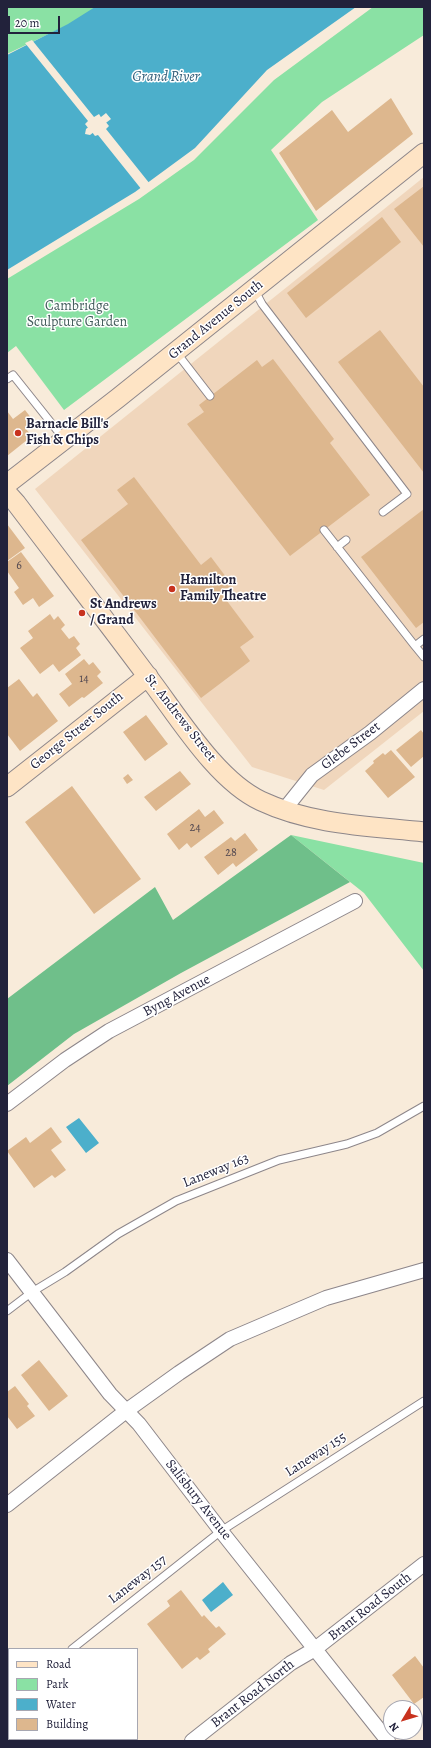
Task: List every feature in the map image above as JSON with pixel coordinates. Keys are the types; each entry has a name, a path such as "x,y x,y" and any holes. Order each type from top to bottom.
{"main road":[{"name":"Grand Avenue South","path":"7,484 176,352 424,153"},
{"name":"St. Andrews Street","path":"7,493 21,509 198,744 230,779 249,794 261,801 284,810 322,821 424,832"},
{"name":"George Street South","path":"7,787 148,676"}],"street":[{"name":"Glebe Street","path":"284,810 312,775 370,733 424,690"},
{"name":"Byng Avenue","path":"7,1104 65,1060 109,1031 355,901"},
{"name":"Salisbury Avenue","path":"7,1260 110,1394 138,1424 388,1741"},
{"path":"7,1505 126,1411 230,1339 326,1298 424,1270"},
{"name":"Brant Road South","path":"315,1649 424,1564"},
{"name":"Brant Road North","path":"192,1741 291,1662 315,1649"}],"lane":[{"path":"254,289 262,304 407,494 383,512"},
{"path":"176,352 210,396"},
{"path":"7,379 13,375 64,440"},
{"path":"324,530 424,657"},
{"path":"337,547 346,540"},
{"path":"415,646 424,640"},
{"name":"Laneway 163","path":"7,1311 32,1292 65,1272 118,1234 176,1201 279,1160 347,1144 377,1133 424,1106"},
{"name":"Laneway 155","path":"221,1531 424,1401"},
{"name":"Laneway 157","path":"73,1648 221,1531"}],"shaded area":[{"path":"424,177 424,711 324,790 252,767 35,489"}],"green space":[{"path":"7,7 98,7 78,20 7,54"},
{"name":"Cambridge Sculpture Garden","path":"373,7 424,7 424,35 322,102 271,150 318,220 64,410 16,346 7,353 7,279 139,199 194,160 274,80"},
{"path":"291,835 424,863 424,971 364,893"},
{"path":"291,835 350,882 181,973 74,1034 7,1086 7,999 155,887 173,920"}],"water":[{"name":"Grand River","path":"95,7 356,7 267,70 195,148 135,192 7,270 7,55 68,24","holes":["106,113 111,119 90,135 85,134 86,129"]},
{"path":"79,1118 99,1143 86,1153 66,1127"},
{"path":"223,1582 233,1595 211,1612 202,1600"}],"pier":[{"path":"32,40 94,117 99,114 102,119 89,129 85,124 88,121 25,43"},
{"path":"105,121 109,126 106,129 150,184 142,190 98,135 95,136 92,132"}],"building":[{"path":"391,98 413,134 316,211 279,153 332,110 348,132"},
{"path":"424,186 424,247 394,209"},
{"path":"382,217 401,242 306,318 287,293"},
{"path":"380,330 424,387 424,473 338,362"},
{"path":"273,359 334,439 330,443 370,495 290,556 187,424 204,412 199,405 257,360 262,367"},
{"name":"Barnacle Bill's Fish & Chips","path":"25,410 35,423 26,429 32,436 7,456 7,411 13,419"},
{"name":"Hamilton Family Theatre","path":"134,477 201,565 211,557 232,585 221,593 254,637 240,647 250,661 201,698 81,540 128,504 117,490"},
{"path":"424,509 424,622 416,628 361,557"},
{"path":"7,524 25,548 7,561"},
{"path":"21,552 54,596 39,607 33,598 23,605 14,592 19,588 7,571 7,562"},
{"path":"50,614 54,620 58,616 65,625 61,629 69,639 74,636 80,644 76,648 81,655 59,672 53,664 40,674 20,648 33,638 28,631"},
{"path":"84,659 89,665 93,662 101,672 97,676 103,683 84,698 82,697 69,707 59,694 72,684 65,674"},
{"path":"19,679 33,697 37,693 58,721 20,751 7,734 7,688"},
{"path":"146,715 168,744 145,761 123,732"},
{"path":"421,730 424,734 424,756 411,767 396,750"},
{"path":"391,750 415,777 388,798 365,771 374,763 373,761 383,753 385,755"},
{"path":"180,771 191,784 156,811 144,797"},
{"path":"128,774 133,780 127,784 123,778"},
{"path":"72,786 141,879 94,914 25,822"},
{"path":"199,809 205,817 214,810 224,823 191,848 187,843 179,850 167,834"},
{"path":"245,833 258,850 236,867 233,863 218,875 204,857 231,837 235,841"},
{"path":"51,1127 62,1142 51,1150 66,1170 55,1178 52,1175 34,1188 7,1151 26,1137 30,1143"},
{"path":"39,1360 68,1396 49,1411 21,1375"},
{"path":"15,1386 29,1404 27,1406 35,1416 17,1429 7,1416 7,1392"},
{"path":"181,1590 202,1617 204,1615 216,1628 219,1626 226,1634 208,1649 210,1652 200,1660 197,1657 182,1669 147,1624 170,1606 167,1601"},
{"path":"415,1656 424,1668 424,1697 420,1700 411,1700 392,1675"}],"place":[{"name":"Barnacle Bill's Fish & Chips","path":"18,433"},
{"name":"Hamilton Family Theatre","path":"172,589"},
{"name":"St Andrews / Grand","path":"82,613"}]}
